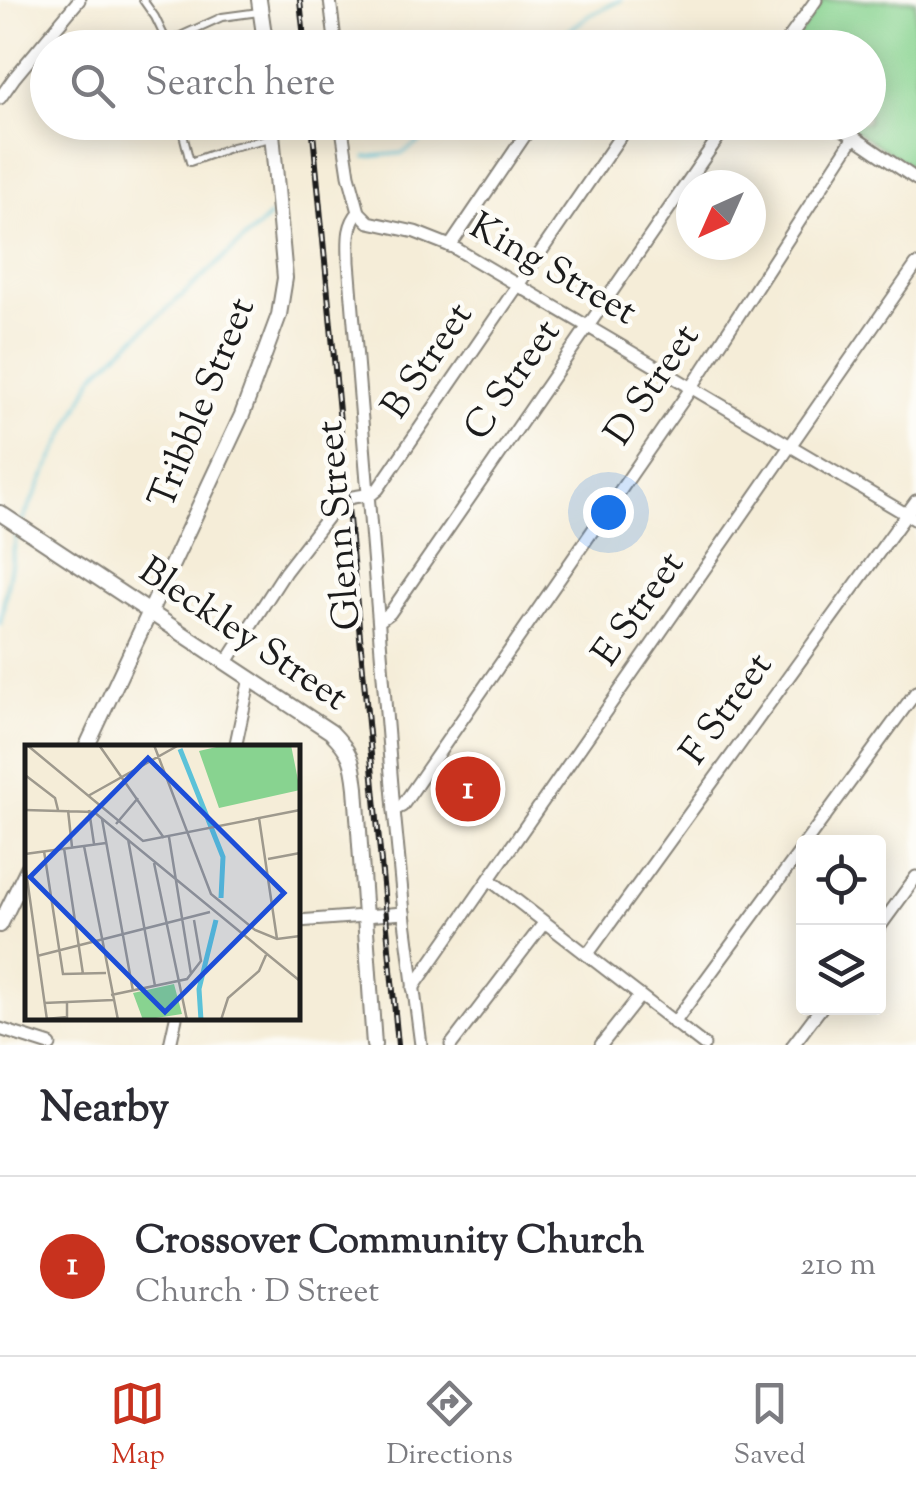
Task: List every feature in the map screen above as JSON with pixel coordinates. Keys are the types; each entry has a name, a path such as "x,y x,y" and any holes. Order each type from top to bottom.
{"street":[{"path":"54,30 79,0"},
{"path":"330,0 334,30"},
{"path":"795,30 816,0"},
{"path":"0,98 30,59"},
{"name":"Tribble Street","path":"87,745 242,415 279,315 286,278 273,140"},
{"name":"Glenn Street","path":"344,140 359,212 351,220 349,262 394,810 421,1045"},
{"path":"450,246 522,140"},
{"name":"B Street","path":"227,662 285,572 338,502 378,489 618,140"},
{"name":"C Street","path":"378,621 390,612 717,140"},
{"name":"D Street","path":"394,810 402,806 692,387 852,140"},
{"path":"858,140 916,179"},
{"name":"King Street","path":"359,212 369,222 415,232 450,246 912,518"},
{"name":"E Street","path":"413,988 916,265"},
{"name":"F Street","path":"586,955 912,518 916,501"},
{"name":"Bleckley Street","path":"0,513 331,732 345,746 353,762 374,1045"},
{"path":"236,745 250,678"},
{"path":"812,835 916,692"},
{"path":"674,1023 796,856"},
{"path":"0,925 25,874"},
{"path":"880,925 916,877"},
{"path":"490,880 704,1045"},
{"path":"300,921 404,913"},
{"path":"451,1045 544,923"},
{"path":"601,1045 640,996"},
{"path":"794,1045 816,1015"},
{"path":"170,1045 176,1020"},
{"path":"0,1030 50,1045"}],"lane":[{"path":"143,0 162,30"},
{"path":"197,30 222,17 260,6"},
{"path":"184,140 190,162 250,140"}],"green space":[{"path":"823,0 916,0 916,170 869,140 886,140 886,30 802,30"}],"waterway":[{"path":"570,30 621,0"},
{"path":"366,157 403,153 423,140"},
{"path":"22,521 95,374 270,216"},
{"path":"0,624 17,532"}],"railway":[{"path":"300,0 303,30"},
{"path":"314,140 398,1045"}],"place":[{"name":"Crossover Community Church","path":"468,789"}]}
